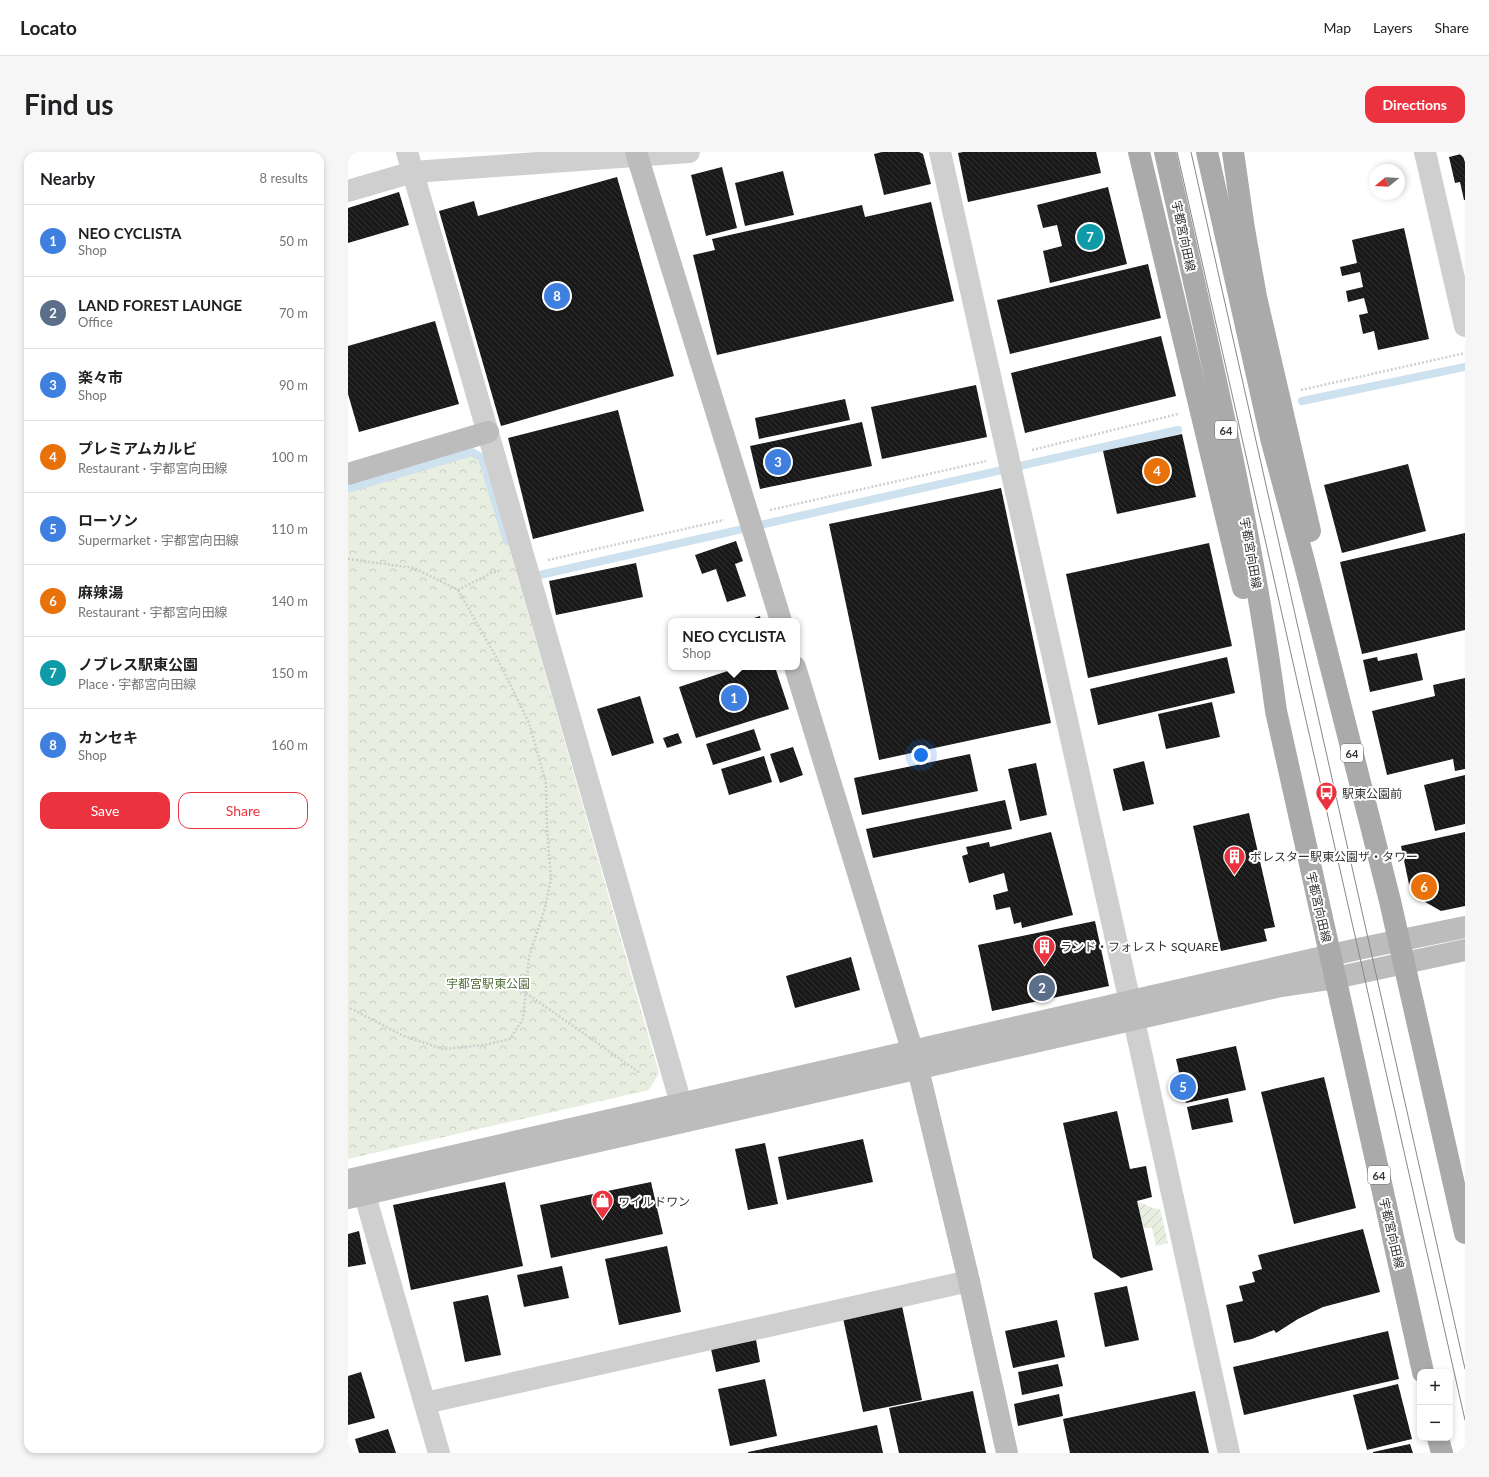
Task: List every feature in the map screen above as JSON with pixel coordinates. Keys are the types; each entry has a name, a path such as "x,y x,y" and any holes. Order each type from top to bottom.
{"main road":[{"path":"1139,152 1208,434 1260,662 1276,711"},
{"name":"宇都宮向田線","path":"1165,152 1245,516 1269,657 1276,711 1330,956"},
{"name":"64","path":"1207,152 1272,442 1306,565 1399,940 1465,1233"},
{"path":"1233,152 1256,297 1304,499 1311,540 1311,553 1306,565"},
{"name":"64","path":"1330,956 1335,978"},
{"name":"宇都宮向田線","path":"1335,978 1423,1369"},
{"path":"1439,1441 1442,1453"}],"street":[{"path":"348,190 410,162 690,152"},
{"path":"940,152 1229,1453"},
{"path":"1425,152 1465,326"},
{"path":"637,154 780,618"},
{"path":"410,162 684,1113"},
{"path":"348,474 488,432"},
{"path":"796,670 915,1060 970,1281 1007,1453"},
{"path":"439,1453 425,1403 355,1187 1132,1011 1330,956 1465,927"},
{"path":"1132,1011 1335,978 1465,950"},
{"path":"425,1403 970,1281"}],"path":[{"path":"1300,390 1465,353"},
{"path":"458,590 491,572 1008,456 1185,413"},
{"path":"348,559 414,568 458,590 499,662 529,723 546,783 550,879 546,908 529,957 523,1019 510,1039 484,1046 442,1049 404,1036 348,1006"},
{"path":"525,993 640,1072"}],"green space":[{"name":"宇都宮駅東公園","path":"472,454 484,459 659,1073 649,1090 348,1159 348,490"},
{"path":"1137,1201 1153,1208 1160,1209 1168,1243 1156,1246 1152,1228 1144,1228"}],"building":[{"path":"882,152 919,152 923,154 931,184 884,195 874,154"},
{"path":"1096,152 1101,173 968,202 958,153"},
{"path":"1465,153 1464,200 1460,182 1455,183 1449,157"},
{"path":"722,167 737,228 706,236 691,175"},
{"path":"783,171 794,215 745,226 735,183"},
{"path":"617,177 674,376 501,426 439,211 474,201 478,216"},
{"path":"1108,187 1127,264 1050,283 1043,251 1062,246 1057,225 1043,228 1037,205"},
{"path":"399,192 409,225 348,243 348,208"},
{"path":"931,202 954,301 717,355 693,255 715,250 712,239 862,205 865,217"},
{"path":"1404,228 1429,339 1378,350 1374,331 1363,334 1359,315 1368,313 1364,298 1348,302 1346,291 1363,287 1360,272 1342,276 1340,267 1357,263 1352,240"},
{"path":"1148,264 1161,318 1010,354 997,300"},
{"path":"435,321 459,404 359,432 348,394 348,346"},
{"path":"1161,336 1176,396 1025,433 1011,373"},
{"path":"976,385 987,437 882,459 871,407"},
{"path":"845,399 850,420 759,439 755,418"},
{"path":"618,410 644,511 533,539 508,438"},
{"path":"862,422 872,466 760,489 750,446"},
{"path":"1182,434 1196,497 1117,514 1103,451"},
{"path":"1408,464 1426,531 1342,553 1324,485"},
{"path":"1001,488 1051,723 879,760 829,524"},
{"path":"1465,533 1465,630 1362,654 1340,562"},
{"path":"736,541 743,561 735,564 746,596 727,602 716,569 702,574 695,555"},
{"path":"1209,543 1232,646 1088,678 1066,574"},
{"path":"636,563 643,597 556,615 549,581"},
{"path":"1417,653 1423,680 1370,692 1363,660 1377,657 1378,661"},
{"path":"1227,657 1235,693 1098,725 1090,689"},
{"path":"731,670 776,670 789,709 696,738 679,687"},
{"path":"1465,678 1465,769 1455,771 1453,759 1387,775 1372,711 1435,696 1433,685"},
{"path":"640,696 654,743 612,756 597,709"},
{"path":"1212,702 1220,737 1166,749 1158,714"},
{"path":"754,729 761,750 713,765 706,744"},
{"path":"678,733 682,743 667,748 663,738"},
{"path":"793,747 803,775 780,783 770,754"},
{"path":"970,754 978,791 862,815 854,778"},
{"path":"764,756 772,782 729,795 721,769"},
{"path":"1144,761 1154,804 1123,811 1113,769"},
{"path":"1036,763 1047,815 1020,821 1008,769"},
{"path":"1465,775 1465,824 1435,831 1424,785"},
{"path":"1005,800 1012,829 873,858 866,829"},
{"name":"ポレスター駅東公園ザ・タワー","path":"1249,813 1275,927 1264,929 1267,941 1221,951 1193,826"},
{"path":"1051,832 1073,915 1022,928 1021,922 1014,924 1010,907 996,910 993,895 1008,891 1004,873 969,883 962,856 968,854 966,847 989,842 990,847"},
{"path":"1465,832 1465,906 1441,911 1411,894 1401,846"},
{"name":"ランド・フォレスト SQUARE","path":"1095,921 1109,986 992,1011 978,945"},
{"path":"851,957 860,990 795,1008 786,976"},
{"path":"1236,1046 1246,1090 1186,1103 1176,1059"},
{"path":"1324,1077 1356,1208 1294,1224 1261,1092"},
{"path":"1228,1098 1233,1122 1192,1130 1187,1107"},
{"path":"1117,1111 1130,1169 1146,1166 1152,1197 1137,1201 1153,1270 1121,1278 1093,1258 1063,1123"},
{"path":"863,1139 873,1182 787,1200 778,1157"},
{"path":"765,1143 778,1204 748,1210 735,1149"},
{"path":"505,1182 523,1266 411,1290 393,1205"},
{"path":"651,1182 663,1234 551,1258 540,1205"},
{"path":"1363,1229 1380,1292 1323,1307 1298,1319 1276,1333 1274,1330 1252,1339 1234,1343 1226,1305 1243,1301 1239,1286 1255,1282 1252,1272 1262,1269 1258,1255"},
{"path":"359,1231 366,1264 348,1267 348,1234"},
{"path":"667,1246 681,1312 619,1325 605,1259"},
{"path":"562,1266 569,1298 524,1307 517,1275"},
{"path":"1127,1286 1139,1340 1105,1347 1094,1293"},
{"path":"488,1295 501,1355 465,1362 453,1302"},
{"path":"902,1306 922,1400 863,1412 843,1318"},
{"path":"1057,1320 1065,1357 1013,1368 1005,1331"},
{"path":"1388,1331 1399,1379 1244,1415 1233,1367"},
{"path":"756,1340 760,1362 716,1372 711,1349"},
{"path":"1058,1364 1063,1386 1022,1395 1018,1372"},
{"path":"361,1372 375,1418 348,1425 348,1376"},
{"path":"765,1379 777,1436 730,1446 718,1389"},
{"path":"1398,1384 1412,1439 1367,1450 1353,1395"},
{"path":"973,1391 986,1453 899,1453 889,1408"},
{"path":"1195,1391 1209,1453 1070,1453 1063,1419"},
{"path":"1059,1394 1063,1416 1018,1426 1014,1404"},
{"path":"877,1425 883,1453 748,1453 748,1452"},
{"path":"388,1429 396,1453 359,1453 355,1439"},
{"path":"1410,1444 1413,1453 1373,1453 1373,1452"}],"waterway":[{"path":"1302,401 1465,367"},
{"path":"540,575 1178,430"},
{"path":"348,489 472,452 482,458 507,541"}],"tram line":[{"path":"1177,152 1465,1420"},
{"path":"1191,152 1465,1369"}],"place":[{"name":"ノブレス駅東公園","path":"1090,237"},
{"name":"カンセキ","path":"557,296"},
{"name":"楽々市","path":"778,462"},
{"name":"プレミアムカルビ","path":"1157,471"},
{"name":"NEO CYCLISTA","path":"734,698"},
{"name":"駅東公園前","path":"1327,812"},
{"name":"ポレスター駅東公園ザ・タワー","path":"1234,876"},
{"name":"麻辣湯","path":"1424,887"},
{"name":"ランド・フォレスト SQUARE","path":"1044,966"},
{"name":"LAND FOREST LAUNGE","path":"1042,988"},
{"name":"ローソン","path":"1183,1087"},
{"name":"ワイルドワン","path":"603,1220"}]}
